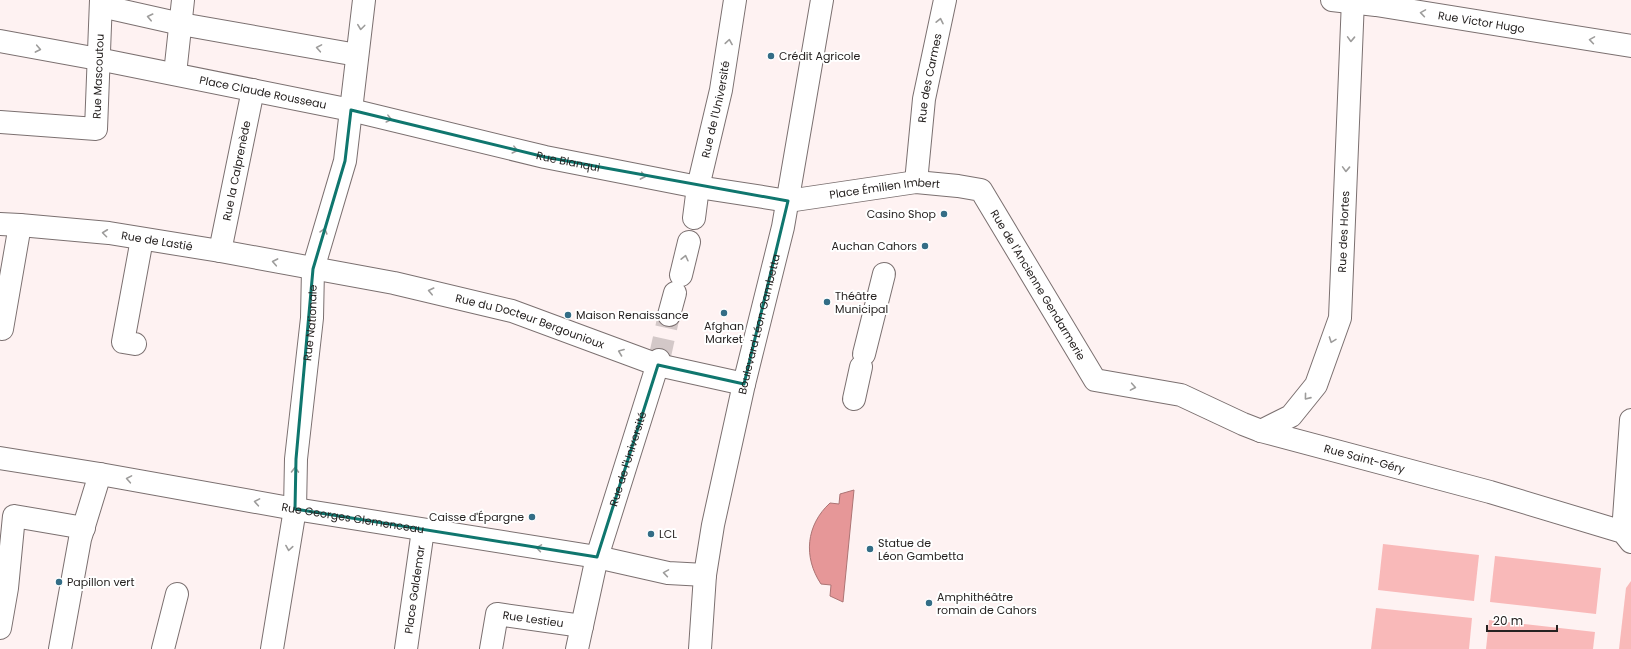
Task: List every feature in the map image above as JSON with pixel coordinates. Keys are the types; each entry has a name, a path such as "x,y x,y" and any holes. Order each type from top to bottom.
{"street":[{"name":"Rue Nationale","path":"272,649 295,509 296,459 312,318 313,269 344,161 364,0"},
{"name":"Rue de l'Université","path":"694,218 698,187 721,90 736,0"},
{"name":"Boulevard Léon Gambetta","path":"700,649 705,575 713,525 744,384 779,247 822,0"},
{"name":"Rue des Carmes","path":"916,182 917,156 924,99 945,0"},
{"name":"Rue Victor Hugo","path":"1346,1 1631,46"},
{"name":"Rue des Hortes","path":"1261,431 1291,416 1316,385 1340,318 1346,1"},
{"path":"101,3 182,11 357,55"},
{"name":"Rue Mascoutou","path":"0,122 96,129 101,3"},
{"path":"175,74 182,11"},
{"name":"Place Claude Rousseau","path":"0,41 175,74 351,110"},
{"name":"Rue la Calprenède","path":"220,251 254,90"},
{"name":"Rue Blanqui","path":"351,110 545,157 698,187 788,201"},
{"name":"Place Émilien Imbert","path":"788,201 916,182 982,190"},
{"name":"Rue de l'Ancienne Gendarmerie","path":"982,190 1095,380"},
{"path":"2,329 10,224"},
{"name":"Rue de Lastié","path":"10,224 109,233 220,251 313,269"},
{"path":"135,344 123,342 142,239"},
{"path":"669,315 689,242"},
{"name":"Rue du Docteur Bergounioux","path":"313,269 394,283 512,310 658,363 744,384"},
{"path":"854,398 884,274"},
{"name":"Rue de l'Université","path":"577,649 596,557 658,363"},
{"name":"Rue Saint-Géry","path":"1095,380 1180,395 1261,431 1490,492 1627,537"},
{"path":"1627,537 1631,420"},
{"name":"Rue Georges Clemenceau","path":"0,458 100,474 295,509 596,557 668,573 705,575"},
{"path":"60,649 80,539 100,474"},
{"path":"0,628 7,588 14,516 84,528"},
{"name":"Place Galdemar","path":"406,649 423,530"},
{"path":"163,649 177,594"},
{"name":"Rue Lestieu","path":"491,649 496,614 582,626"}],"highlighted area":[{"path":"351,110 545,157 788,201 744,384 658,365 597,557 295,509 296,459 313,269 345,161"}],"shaded area":[{"path":"854,490 843,602 830,596 831,585 821,584 815,574 811,563 810,542 816,521 822,512 830,503 839,504 840,494"},
{"path":"1383,544 1479,555 1474,601 1378,590"},
{"path":"1495,556 1601,568 1596,614 1490,602"},
{"path":"1631,581 1631,649 1619,649 1626,588"},
{"path":"1376,608 1472,618 1469,649 1371,649"},
{"path":"1489,620 1595,632 1593,649 1486,649"}],"tunnel":[{"path":"659,360 669,315"}],"place":[{"name":"Crédit Agricole","path":"771,56"},
{"name":"Casino Shop","path":"944,214"},
{"name":"Auchan Cahors","path":"925,246"},
{"name":"Théâtre Municipal","path":"827,302"},
{"name":"Afghan Market","path":"724,313"},
{"name":"Maison Renaissance","path":"568,315"},
{"name":"Caisse d'Épargne","path":"532,517"},
{"name":"LCL","path":"651,534"},
{"name":"Statue de Léon Gambetta","path":"870,549"},
{"name":"Papillon vert","path":"59,582"},
{"name":"Amphithéâtre romain de Cahors","path":"929,603"}]}
